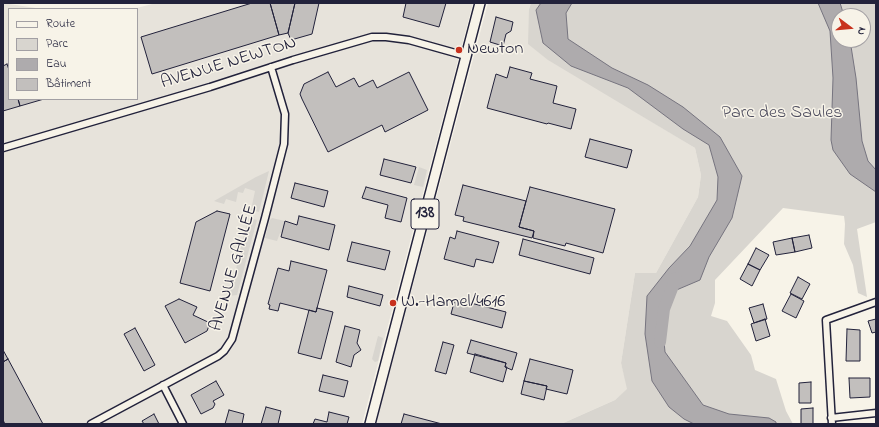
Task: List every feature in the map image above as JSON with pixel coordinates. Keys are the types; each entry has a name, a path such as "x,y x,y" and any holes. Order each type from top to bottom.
{"main road":[{"name":"138","path":"370,424 480,3"}],"street":[{"name":"AVENUE NEWTON","path":"3,148 210,87 270,67 372,37 409,40 466,56"},
{"name":"AVENUE GALILÉE","path":"91,424 218,356 224,351 232,339 284,144 285,114 270,67"},
{"path":"876,302 826,320 831,421 876,413"},
{"path":"163,385 183,424"}],"shaded area":[{"path":"3,3 36,8 8,8 8,100 138,100 137,8 156,3 473,3 362,424 3,424"},
{"path":"488,3 531,3 529,9 628,107 695,148 701,175 698,197 656,273 635,273 621,363 628,389 615,400 561,424 376,424"}],"green space":[{"name":"Parc des Saules","path":"531,3 876,3 876,222 857,229 867,297 858,293 853,265 844,244 844,216 783,208 715,280 715,303 711,316 727,321 751,355 755,370 776,379 786,411 793,424 776,424 776,422 775,424 561,424 615,400 627,389 621,363 635,273 656,273 698,197 701,175 695,148 548,60 528,44 529,9"},
{"path":"419,167 427,170 423,187 414,185"},
{"path":"269,171 259,212 251,210 255,191 245,188 243,193 238,192 236,202 226,199 224,204 214,201 256,177"},
{"path":"249,218 257,220 237,295 229,296 238,261 233,259 235,253 239,253"},
{"path":"272,218 285,221 282,233 280,233 277,241 265,238 270,220"},
{"path":"378,336 383,338 378,361 375,362 372,359"}],"water":[{"path":"541,3 572,3 566,13 568,39 612,68 648,85 683,107 720,137 742,176 732,218 709,257 700,280 667,294 662,321 665,352 703,405 729,414 769,418 776,422 776,424 694,424 684,419 669,407 652,381 645,334 647,296 669,268 690,246 717,200 718,177 709,145 683,129 628,88 571,66 543,43 536,10"},
{"path":"818,3 840,3 842,8 831,8 831,47 830,31"},
{"path":"831,48 851,48 856,78 862,141 868,161 876,170 876,192 850,174 833,150 831,140 833,78"}],"building":[{"path":"252,3 270,3 279,35 152,74 141,37"},
{"path":"270,3 295,3 288,33 279,35"},
{"path":"295,3 319,3 312,34 291,40 288,33"},
{"path":"406,3 446,3 439,27 403,17"},
{"path":"496,17 513,22 511,31 506,34 503,46 490,42"},
{"path":"7,64 8,67 8,100 18,100 20,106 3,111 3,66"},
{"path":"510,67 532,73 530,79 557,86 553,103 576,109 571,129 487,108 496,74 507,78"},
{"path":"328,72 336,87 354,78 359,87 373,80 377,88 409,72 428,110 385,132 382,125 328,152 300,94 304,84"},
{"path":"18,100 41,100 20,106"},
{"path":"590,139 632,150 627,168 585,157"},
{"path":"384,159 416,167 411,183 380,175"},
{"path":"295,183 328,191 324,207 291,198"},
{"path":"463,185 526,201 519,227 534,231 532,238 463,221 464,217 455,215"},
{"path":"366,187 407,198 401,222 385,218 388,205 362,198"},
{"path":"530,187 615,209 603,253 566,243 565,246 533,238 534,231 519,227"},
{"path":"217,211 230,214 210,291 180,283 196,222"},
{"path":"299,216 335,225 329,250 281,237 285,221 297,225"},
{"path":"457,231 499,242 493,263 476,259 474,267 444,259 450,237 455,239"},
{"path":"809,235 812,248 795,252 792,238"},
{"path":"792,238 795,252 776,255 773,242"},
{"path":"523,239 594,258 590,274 519,255"},
{"path":"352,242 390,251 385,270 347,261"},
{"path":"756,248 769,255 760,270 748,264"},
{"path":"291,261 327,270 316,312 280,303 278,311 269,309 270,305 268,304 278,268 289,271"},
{"path":"748,264 760,270 752,286 740,279"},
{"path":"798,277 810,284 802,299 790,293"},
{"path":"349,286 383,295 380,306 347,297"},
{"path":"791,294 804,301 796,318 782,311"},
{"path":"179,299 197,307 193,315 210,323 207,331 185,343 165,306"},
{"path":"455,299 506,312 502,328 451,314"},
{"path":"763,304 767,319 754,323 749,308"},
{"path":"317,308 333,312 321,359 298,353 309,310 316,312"},
{"path":"765,319 770,336 756,341 751,324"},
{"path":"876,319 876,332 872,333 868,321"},
{"path":"345,326 360,330 357,343 361,350 354,355 351,367 336,362"},
{"path":"135,328 155,365 144,371 124,334"},
{"path":"847,329 860,330 860,361 846,361"},
{"path":"471,340 517,353 512,370 505,367 506,363 467,353"},
{"path":"443,342 454,345 446,374 435,371"},
{"path":"3,350 8,359 3,362"},
{"path":"475,354 506,363 505,367 507,367 503,382 470,372"},
{"path":"8,359 43,424 5,424 3,420 3,362"},
{"path":"530,359 573,370 567,394 546,389 547,386 524,381"},
{"path":"323,375 348,381 344,397 319,391"},
{"path":"849,378 870,378 870,397 850,398"},
{"path":"216,381 224,395 213,401 215,404 213,408 201,414 191,395"},
{"path":"524,381 547,386 544,400 521,394"},
{"path":"811,382 811,403 799,403 799,383"},
{"path":"266,407 281,411 278,424 261,424"},
{"path":"813,408 813,424 801,424 801,409"},
{"path":"229,410 244,414 242,424 225,424"},
{"path":"329,412 349,417 347,424 313,424 315,419 327,422"},
{"path":"154,414 159,424 144,424 142,421"},
{"path":"404,414 442,424 401,424"}],"waterway":[{"path":"660,342 664,309 676,278"}],"place":[{"name":"Newton","path":"459,50"},
{"name":"W.-Hamel/4616","path":"393,303"}]}
